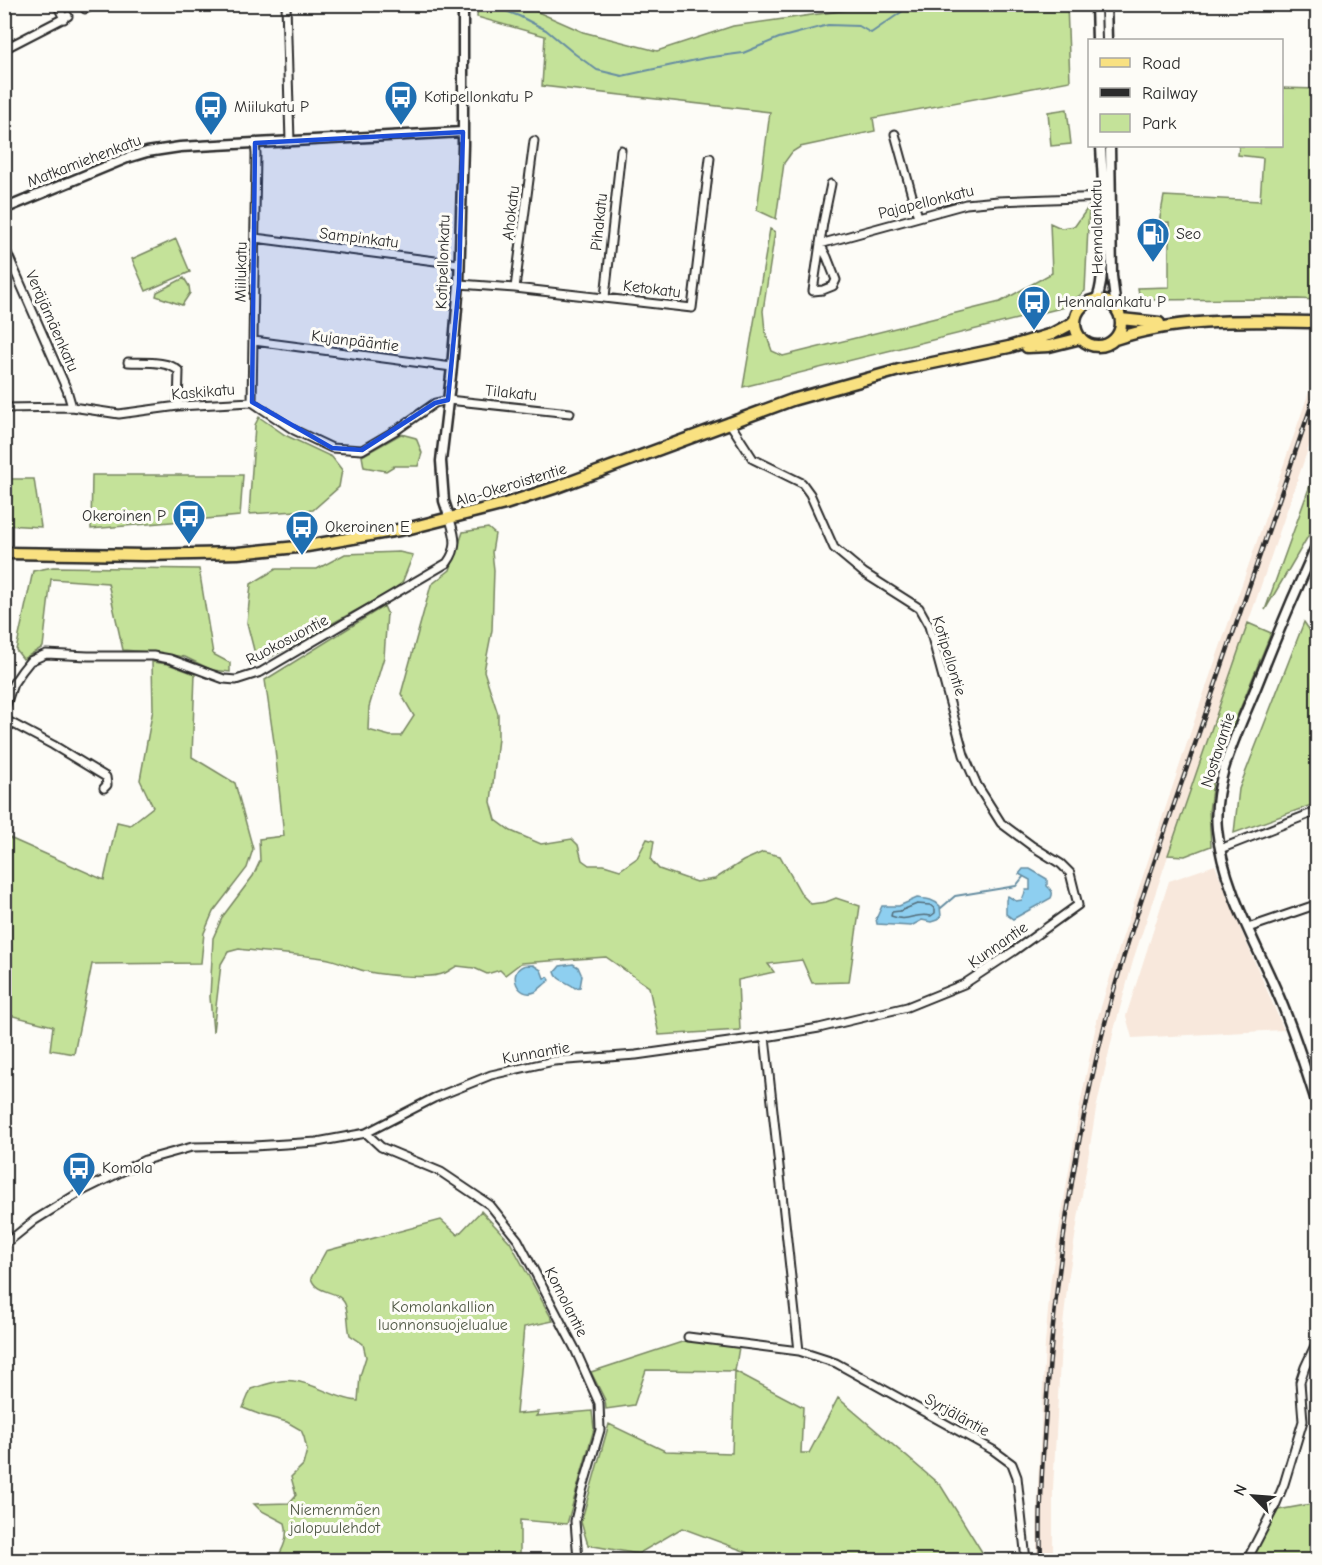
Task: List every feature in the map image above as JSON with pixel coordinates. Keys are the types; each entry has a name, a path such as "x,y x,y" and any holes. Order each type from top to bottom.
{"main road":[{"path":"1115,339 1120,330 1121,319 1116,308 1105,301 1096,300 1080,308 1075,320 1077,333 1086,343 1094,346 1109,344 1131,333 1177,325 1268,321 1317,322"},
{"path":"1121,319 1177,325"},
{"name":"Ala-Okeroistentie","path":"4,553 145,555 238,553 307,546 410,528 450,519 557,488 792,400 868,379 1042,338 1067,327 1075,320"},
{"name":"Ala-Okeroistentie","path":"1009,347 1049,346 1081,338"}],"street":[{"path":"4,49 66,18 57,4"},
{"path":"85,9 97,4"},
{"path":"286,4 290,141"},
{"name":"Kotipellonkatu","path":"450,519 444,501 441,461 459,284 463,132 463,4"},
{"path":"1096,4 1097,39"},
{"path":"1106,4 1107,39"},
{"name":"Matkamiehenkatu","path":"4,209 127,158 147,152 180,147 463,132"},
{"path":"895,134 918,217"},
{"name":"Ahokatu","path":"515,288 534,141"},
{"name":"Miilukatu","path":"252,402 255,143"},
{"name":"Hennalankatu","path":"1101,147 1108,197 1116,308"},
{"name":"Hennalankatu","path":"1096,300 1100,291 1103,265 1110,147"},
{"name":"Pihakatu","path":"605,297 621,150"},
{"name":"Ketokatu","path":"459,284 605,297 692,308 710,158"},
{"path":"820,244 836,280 833,286 813,291 823,223 831,183"},
{"name":"Pajapellonkatu","path":"820,244 966,204 1108,197"},
{"name":"Sampinkatu","path":"255,238 459,264"},
{"name":"Veräjämäenkatu","path":"4,246 67,390 72,407"},
{"name":"Kujanpääntie","path":"254,341 452,367"},
{"path":"128,362 174,366 179,371 177,406"},
{"name":"Kaskikatu","path":"4,408 72,407 119,414 177,406 252,402 294,430 332,448 362,450 398,429 435,403 448,400"},
{"name":"Tilakatu","path":"448,400 570,413"},
{"name":"Kotipellontie","path":"729,422 753,459 802,483 810,494 834,548 864,573 920,608 929,626 964,755 977,785 1001,823 1061,864 1070,873 1078,904"},
{"name":"Ruokosuontie","path":"4,711 13,684 22,671 30,661 46,654 153,656 170,659 209,675 230,680 261,672 447,562 453,555 455,545 455,535 450,519"},
{"name":"Nostavantie","path":"1317,542 1226,762 1216,804 1220,849 1227,878 1280,1000 1317,1107"},
{"path":"4,719 54,745 106,777 107,785 104,788"},
{"path":"1220,849 1317,809"},
{"name":"Kunnantie","path":"4,1245 34,1220 82,1191 145,1160 192,1147 317,1142 366,1133 435,1098 491,1075 554,1061 636,1055 765,1038 907,1007 964,984 1078,904"},
{"path":"1248,928 1317,904"},
{"path":"765,1038 799,1351"},
{"name":"Komolantie","path":"366,1133 381,1147 441,1172 490,1204 519,1240 575,1349 598,1402 600,1430 575,1521 579,1560"},
{"name":"Syrjäläntie","path":"688,1337 799,1351 836,1363 993,1450 1012,1464 1017,1477 1026,1560"},
{"path":"1247,1560 1284,1484 1303,1422 1300,1382 1317,1339"}],"highlighted area":[{"path":"463,132 459,284 448,400 435,403 362,450 332,448 252,402 255,143"}],"shaded area":[{"path":"1317,369 1317,423 1135,954 1114,1030 1096,1109 1068,1280 1061,1343 1053,1488 1053,1560 1037,1560 1045,1344 1051,1278 1080,1105 1097,1020 1197,713"},
{"path":"1215,865 1284,1030 1132,1038 1126,1016 1169,881"}],"green space":[{"path":"478,5 522,5 583,32 657,51 733,26 875,5 1067,5 1070,81 873,118 875,131 800,147 792,152 784,163 776,219 757,210 770,112 542,86 545,36 477,17"},
{"path":"1283,88 1317,89 1317,300 1140,300 1138,288 1169,287 1169,222 1159,223 1164,196 1260,201 1263,158 1238,155 1239,147 1283,147"},
{"path":"1067,109 1071,144 1051,146 1048,112"},
{"path":"1089,206 1085,291 1065,307 743,387 770,229 775,232 763,311 765,331 772,351 783,356 1000,302 1052,273 1050,223 1061,228 1075,226"},
{"path":"176,239 190,272 146,291 132,259"},
{"path":"184,278 190,293 182,305 156,296 157,292"},
{"path":"259,417 285,435 332,457 342,470 339,487 313,510 249,514 255,425"},
{"path":"401,434 416,438 422,453 418,466 394,466 386,471 364,467 362,456"},
{"path":"1317,466 1317,521 1265,610"},
{"path":"92,475 243,475 240,516 91,529"},
{"path":"5,479 34,479 41,527 5,525"},
{"path":"488,528 495,534 492,552 494,570 492,630 484,671 498,714 498,738 491,802 496,820 511,831 541,844 572,839 578,845 582,860 589,865 604,865 620,870 637,858 647,839 654,841 651,860 659,869 696,882 715,879 743,861 763,852 780,856 802,895 811,904 836,898 860,906 849,982 812,983 802,960 768,964 774,972 738,980 740,1030 659,1035 649,987 606,957 521,963 505,975 500,970 487,974 474,968 457,966 437,975 415,976 366,971 323,958 239,949 228,952 221,964 213,1032 210,997 213,938 223,916 253,876 260,861 259,839 284,836 265,680 384,606 387,613 384,657 369,707 368,730 390,736 401,736 414,716 401,694 431,585 450,570 463,532"},
{"path":"399,552 413,555 402,583 388,593 269,658 256,658 247,623 251,584 276,569 317,569 345,554"},
{"path":"53,567 199,569 213,654 230,663 230,672 212,670 185,657 123,650 108,583 51,579 43,647 23,659 16,650 33,571"},
{"path":"1304,622 1317,641 1317,803 1234,833 1239,789"},
{"path":"1248,623 1271,633 1214,773 1209,812 1211,846 1185,856 1168,855"},
{"path":"152,662 168,664 195,674 192,757 235,783 253,849 247,868 213,912 204,933 201,963 92,964 74,1054 50,1050 53,1026 5,1014 5,836 104,880 117,822 130,825 153,807 140,780 153,709"},
{"path":"481,1211 510,1242 553,1321 524,1327 516,1414 539,1412 536,1416 592,1411 594,1429 567,1524 520,1520 520,1560 276,1560 285,1543 285,1523 260,1510 254,1504 289,1503 296,1495 291,1477 303,1465 307,1450 301,1430 287,1422 243,1408 251,1389 283,1381 302,1382 358,1401 360,1376 366,1357 363,1344 350,1335 344,1302 336,1295 317,1287 311,1278 326,1251 441,1220 458,1235"},
{"path":"688,1340 739,1347 735,1371 646,1370 634,1405 606,1409 605,1400 591,1372"},
{"path":"735,1371 803,1407 801,1453 809,1453 838,1398 941,1486 987,1560 768,1560 682,1528 638,1554 588,1545 581,1522 609,1424 665,1451 732,1453"},
{"path":"1317,1503 1317,1560 1251,1560 1278,1510"}],"water":[{"path":"1023,869 1030,869 1047,879 1047,886 1052,891 1052,896 1013,919 1006,914 1008,896 1016,901 1022,900 1026,890 1030,890 1030,880 1019,874"},
{"path":"917,898 930,900 940,906 941,916 931,922 922,920 911,926 877,924 876,919 882,906 899,906"},
{"path":"573,964 578,967 582,976 580,987 575,988 560,979 555,972 560,966"},
{"path":"533,965 541,970 544,978 548,977 550,980 535,992 524,992 517,984 516,974 523,966"}],"waterway":[{"path":"487,4 519,16 546,30 597,70 622,76 705,58 743,53 779,38 828,25 859,26 871,33 913,4"},
{"path":"941,908 955,896 1016,886 1023,877"}],"railway":[{"path":"1041,1560 1043,1457 1061,1255 1075,1162 1094,1069 1114,988 1146,885 1318,386"}],"place":[{"name":"Kotipellonkatu P","path":"401,126"},
{"name":"Miilukatu P","path":"211,136"},
{"name":"Seo","path":"1153,263"},
{"name":"Hennalankatu P","path":"1034,331"},
{"name":"Okeroinen P","path":"189,545"},
{"name":"Okeroinen E","path":"302,556"},
{"name":"Komola","path":"79,1197"}],"park label":[{"name":"Komolankallion luonnonsuojelualue","path":"443,1316"},
{"name":"Niemenmäen jalopuulehdot","path":"335,1519"}]}
